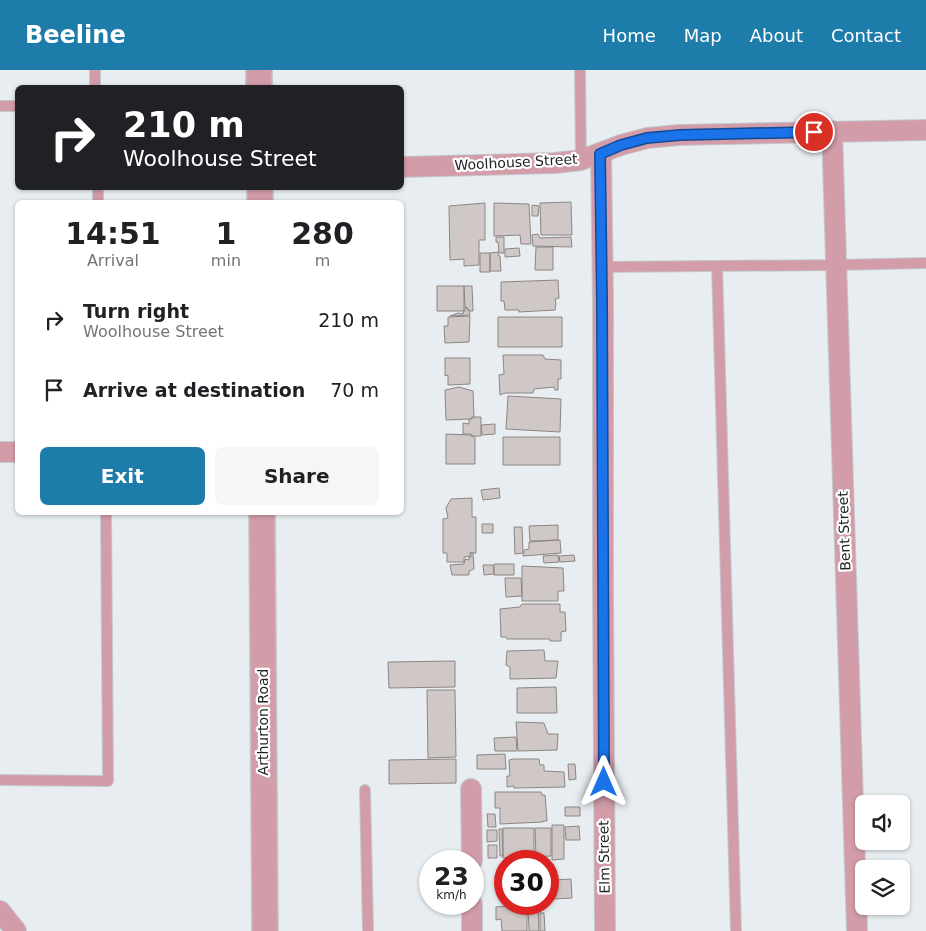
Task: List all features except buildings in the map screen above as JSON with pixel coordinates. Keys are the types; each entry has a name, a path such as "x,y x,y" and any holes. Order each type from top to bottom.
{"street":[{"path":"259,70 259,85"},
{"name":"Woolhouse Street","path":"404,167 555,163 582,160 621,145 647,138 680,135 926,130"},
{"name":"Bent Street","path":"832,131 857,931"},
{"name":"Elm Street","path":"600,154 605,931"},
{"path":"0,452 15,452"},
{"name":"Arthurton Road","path":"262,515 265,931"},
{"path":"471,789 472,850"},
{"path":"0,912 16,931"},
{"path":"472,915 472,931"}],"lane":[{"path":"95,70 95,85"},
{"path":"580,70 582,160"},
{"path":"0,106 15,106"},
{"path":"602,267 926,263"},
{"path":"717,266 736,931"},
{"path":"0,780 108,780 106,515"},
{"path":"365,790 368,931"}],"route":[{"path":"604,782 600,154 621,145 647,138 713,133 814,132"}]}
